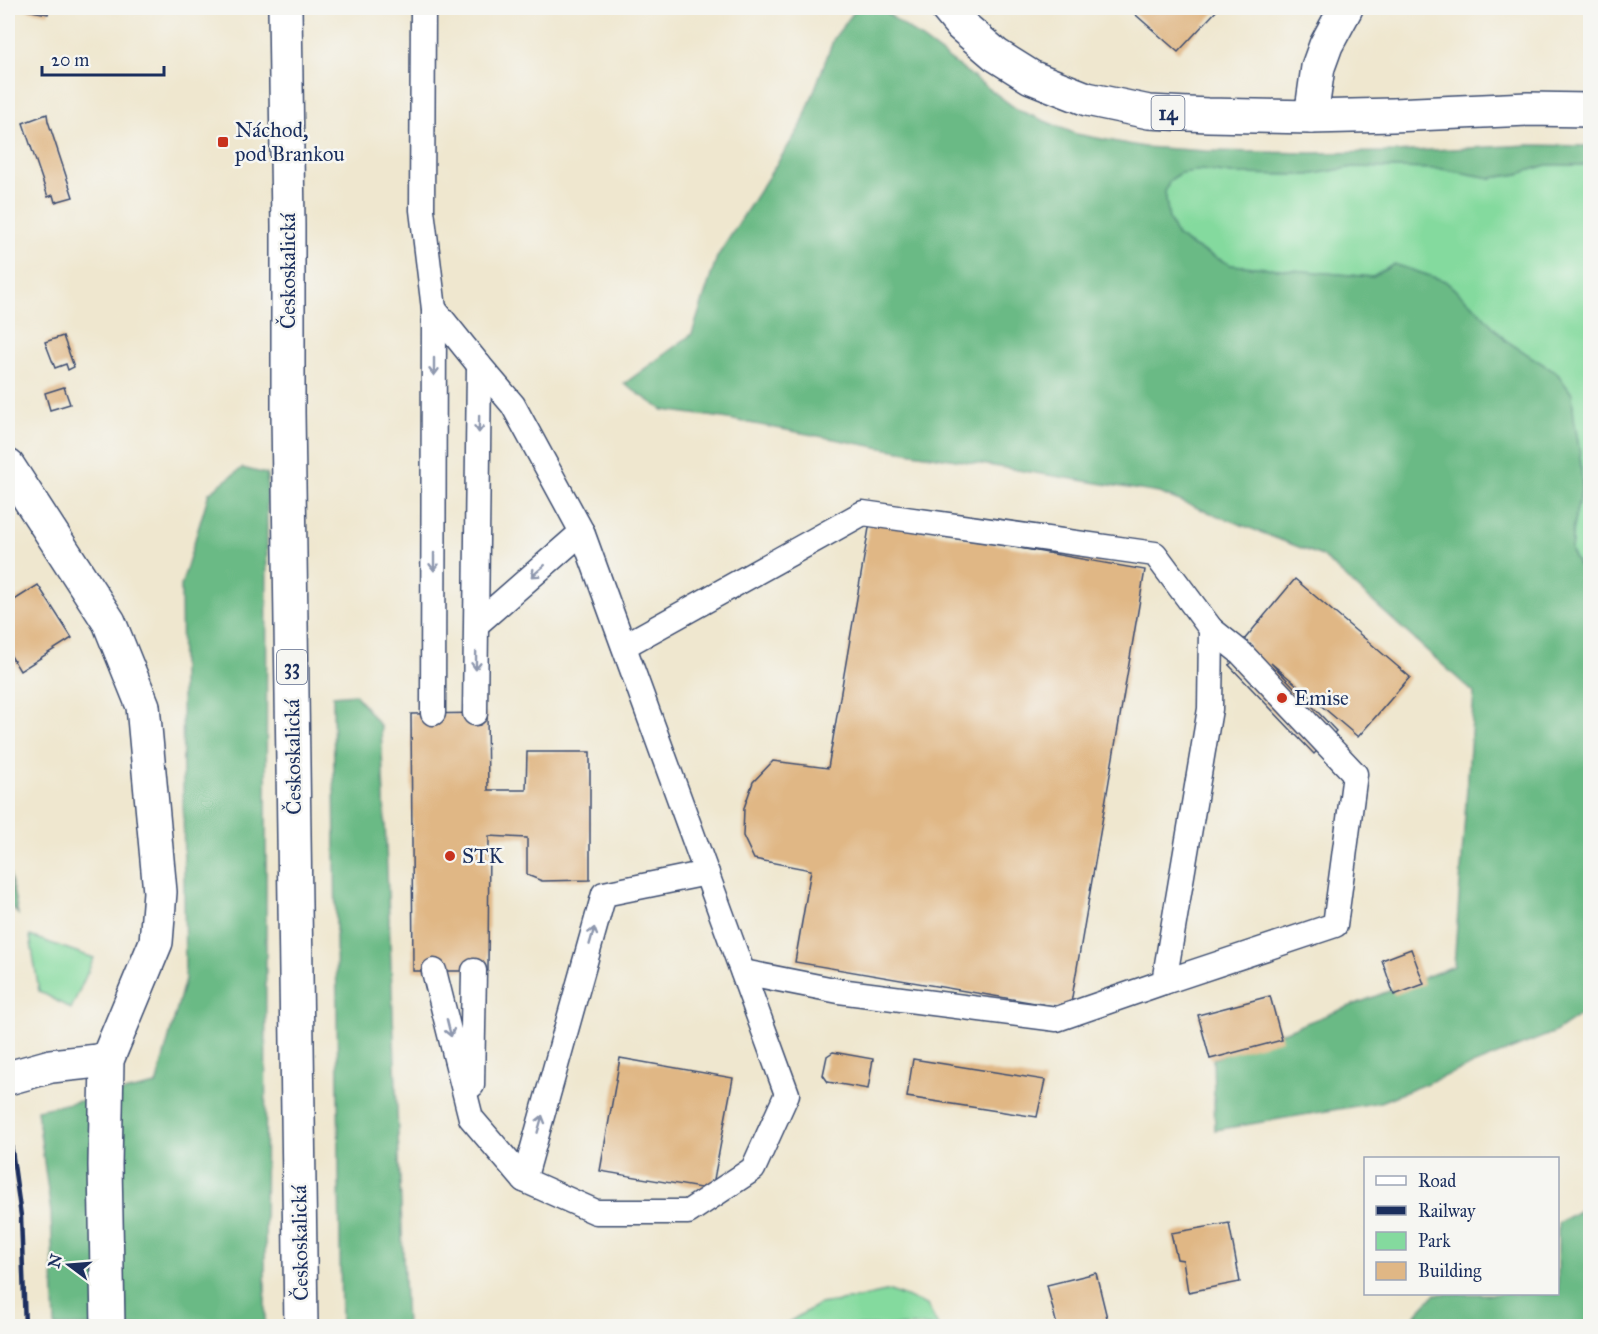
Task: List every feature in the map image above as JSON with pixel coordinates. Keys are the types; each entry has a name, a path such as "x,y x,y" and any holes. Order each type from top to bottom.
{"main road":[{"name":"Českoskalická","path":"285,8 288,413 301,1326"},
{"name":"14","path":"947,8 961,25 996,55 1031,76 1087,99 1149,112 1311,117 1528,109 1590,110"},
{"path":"1311,117 1318,67 1331,34 1346,8"},
{"path":"8,466 109,622 143,706 160,892 156,942 107,1060 105,1165 108,1326"},
{"path":"8,1077 54,1066 107,1060"}],"lane":[{"path":"423,8 422,210 434,309 433,713"},
{"path":"434,309 513,405 582,532 787,1094 753,1169 688,1212 596,1212 524,1180 471,1118 434,971"},
{"path":"475,713 479,365"},
{"path":"624,646 863,513 1155,554 1211,629 1241,653 1355,774 1335,926 1057,1019 839,991 743,972"},
{"path":"477,624 582,532"},
{"path":"1164,982 1210,709 1211,629"},
{"path":"524,1180 604,894 707,873"},
{"path":"471,1118 474,971"}],"green space":[{"path":"857,8 880,8 1018,110 1076,134 1144,147 1311,153 1394,152 1529,145 1590,146 1590,165 1546,165 1518,174 1491,178 1442,169 1353,167 1308,175 1232,174 1202,170 1181,173 1170,180 1165,192 1169,219 1177,236 1231,265 1373,277 1394,264 1445,281 1477,309 1505,340 1557,373 1572,394 1582,486 1573,527 1571,551 1582,572 1590,579 1590,1008 1555,1032 1380,1102 1215,1130 1213,1059 1454,966 1474,693 1322,556 1159,493 882,448 723,418 663,410 624,384 692,334 717,257 801,126 834,38"},
{"path":"1546,165 1590,165 1590,579 1582,572 1571,551 1573,527 1582,486 1580,453 1572,394 1557,373 1505,340 1477,309 1445,281 1394,264 1373,277 1231,265 1177,236 1169,219 1165,192 1170,180 1181,173 1202,170 1232,174 1308,175 1353,167 1442,169 1491,178 1518,174"},
{"path":"242,468 267,474 265,1326 55,1326 51,1213 37,1110 156,1085 185,979 181,586 209,493"},
{"path":"355,694 381,727 406,1326 341,1326 333,696"},
{"path":"8,866 18,914 8,903"},
{"path":"30,936 94,958 71,1009 39,991"},
{"path":"1590,1204 1590,1326 1405,1326 1434,1295 1559,1295 1559,1222"},
{"path":"890,1291 927,1305 938,1326 782,1326 819,1304"}],"building":[{"path":"26,8 50,8 48,14 26,10"},
{"path":"1128,8 1219,8 1178,52"},
{"path":"47,114 73,197 55,202 53,195 48,197 23,123"},
{"path":"63,336 74,367 68,370 66,364 55,368 45,342"},
{"path":"64,387 70,404 50,410 45,393"},
{"path":"870,522 1145,570 1070,1009 795,962 811,870 754,859 743,836 744,808 753,782 773,761 828,768"},
{"path":"1295,579 1410,677 1358,737 1271,663 1336,731 1314,754 1229,665 1250,645 1244,640"},
{"path":"38,585 72,638 20,671 8,651 8,627 10,626 8,604"},
{"name":"STK","path":"487,713 488,790 526,790 527,752 590,752 590,880 542,881 527,875 527,838 489,836 488,971 413,971 411,714"},
{"path":"1411,949 1424,984 1394,995 1382,960"},
{"path":"1270,996 1282,1040 1210,1059 1198,1015"},
{"path":"833,1052 873,1059 868,1089 828,1082 823,1075 827,1056"},
{"path":"620,1058 733,1078 712,1190 600,1171"},
{"path":"913,1059 1045,1080 1037,1117 907,1097"},
{"path":"1229,1223 1240,1282 1188,1292 1183,1260 1177,1259 1171,1233"},
{"path":"1096,1273 1109,1326 1057,1326 1047,1285"}],"railway":[{"path":"8,1121 21,1216 25,1326"}],"place":[{"name":"Náchod, pod Brankou","path":"223,142"},
{"name":"Emise","path":"1282,698"},
{"name":"STK","path":"450,856"}]}
